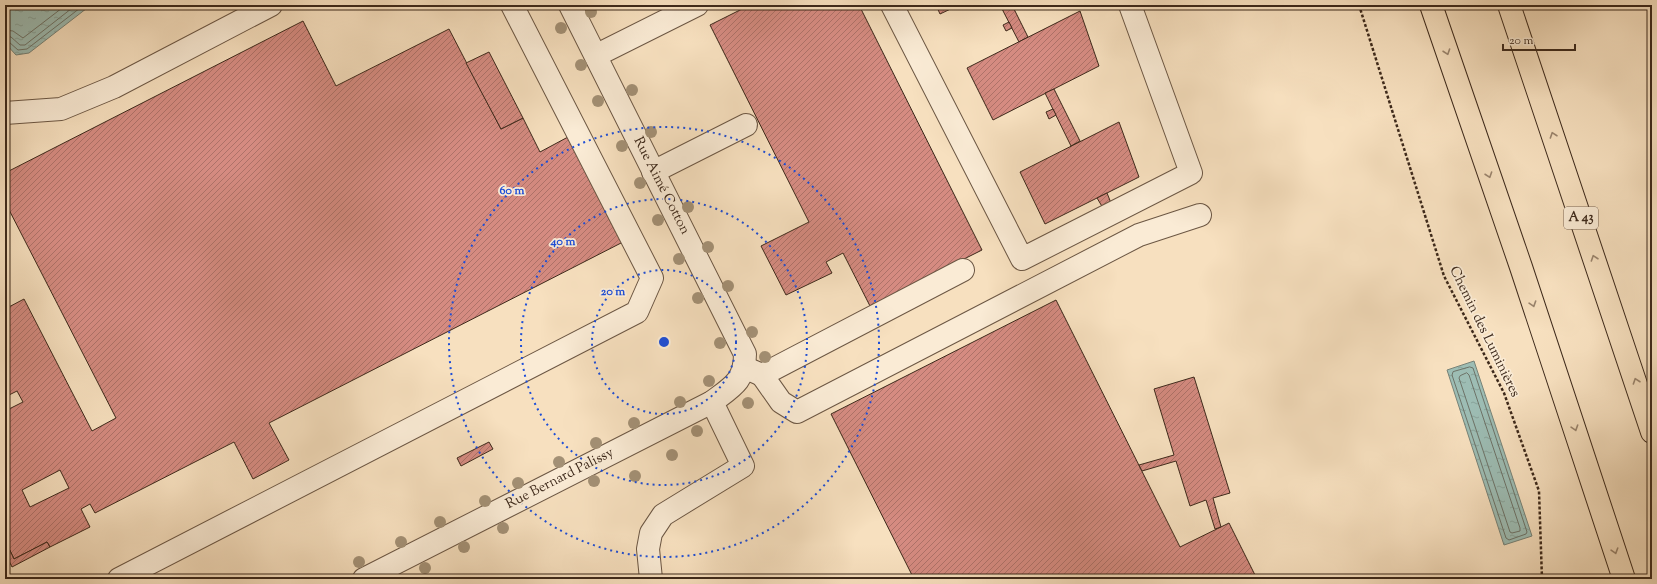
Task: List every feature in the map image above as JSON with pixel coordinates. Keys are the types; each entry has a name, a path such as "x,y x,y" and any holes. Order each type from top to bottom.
{"highway":[{"name":"A 43","path":"1509,5 1652,432"},
{"path":"1432,8 1521,267 1624,579"}],"street":[{"path":"5,113 61,109 67,107 114,87 271,5"},
{"path":"118,579 637,312 652,278 512,5"},
{"name":"Rue Aimé Cotton","path":"570,5 597,55 653,172 754,371"},
{"path":"597,55 697,5"},
{"path":"892,5 1022,259 1191,173 1130,5"},
{"path":"653,172 746,125"},
{"path":"963,270 754,371 781,402 797,412 1139,235 1200,215"},
{"name":"Rue Bernard Palissy","path":"364,579 712,402 754,371"},
{"path":"651,579 648,549 652,533 663,515 743,466 712,402"}],"path":[{"name":"Chemin des Luminières","path":"1359,5 1444,276 1504,393 1539,491 1542,579"},
{"path":"5,573 9,571"}],"water":[{"path":"5,5 91,5 29,53 16,55 5,43"},
{"path":"1474,361 1532,536 1504,545 1447,370"}],"building":[{"path":"750,5 859,5 982,250 870,306 843,253 826,262 832,273 786,295 761,246 809,222 710,25"},
{"path":"936,5 959,5 940,14"},
{"path":"1000,5 1012,5 1028,37 1019,42"},
{"path":"1080,11 1099,66 993,120 967,68"},
{"path":"303,21 336,86 449,29 501,129 523,118 540,152 568,137 623,242 269,423 289,460 253,479 234,442 95,513 90,504 81,509 90,527 50,547 47,542 14,559 5,540 5,411 23,402 17,391 5,397 5,309 24,299 92,431 116,418 5,202 5,173","holes":["60,470 69,488 30,507 22,490"]},
{"path":"1009,22 1012,28 1006,31 1003,25"},
{"path":"489,52 523,118 501,129 466,63"},
{"path":"1054,89 1080,141 1071,146 1045,93"},
{"path":"1053,109 1056,115 1049,119 1046,112"},
{"path":"1119,122 1139,177 1045,224 1020,172"},
{"path":"1107,193 1111,203 1103,208 1097,198"},
{"path":"1056,300 1180,547 1229,523 1257,579 914,579 831,414"},
{"path":"1194,377 1230,493 1213,498 1221,527 1215,529 1206,500 1190,506 1176,461 1142,471 1139,465 1174,455 1154,389"},
{"path":"489,442 493,449 461,466 457,458"},
{"path":"5,540 14,559 47,542 50,547 12,567 5,553"}]}
